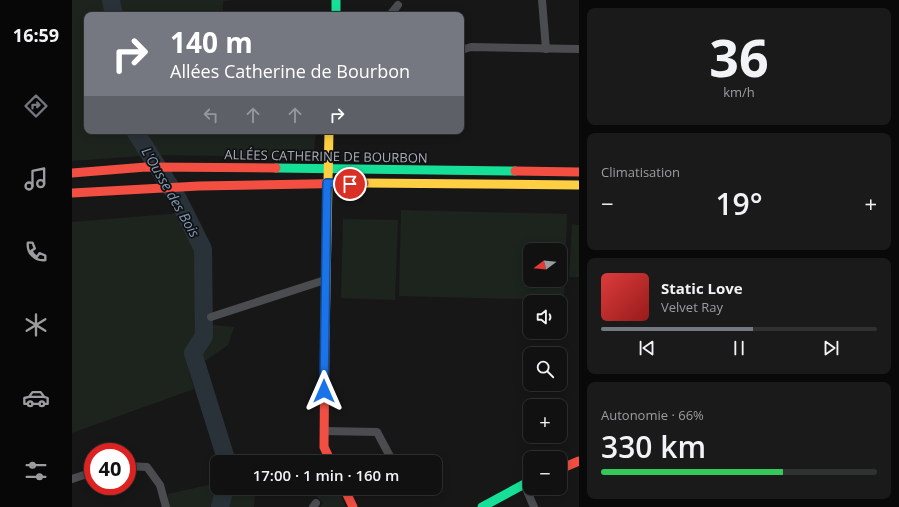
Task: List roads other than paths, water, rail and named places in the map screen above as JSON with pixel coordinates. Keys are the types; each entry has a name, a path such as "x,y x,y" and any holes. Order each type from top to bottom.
{"main road":[{"path":"336,0 336,12"},
{"path":"328,455 324,447 324,431 325,280 329,134"},
{"name":"ALLÉES CATHERINE DE BOURBON","path":"72,172 146,167 579,172"},
{"name":"ALLÉES CATHERINE DE BOURBON","path":"72,193 152,186 327,183 579,185"},
{"path":"567,466 579,461"},
{"path":"482,507 523,485"},
{"path":"347,495 353,507"}],"street":[{"path":"542,0 546,49"},
{"path":"392,12 398,5"},
{"path":"464,49 471,47 579,49"},
{"path":"211,317 325,280"},
{"path":"324,431 377,432 389,455"},
{"path":"136,466 147,467 160,485 166,507"},
{"path":"72,479 84,475"},
{"path":"530,495 534,507"}],"waterway":[{"name":"L'Ousse des Bois","path":"111,0 113,12"},
{"name":"L'Ousse des Bois","path":"137,134 178,199 203,249 204,336 193,353 225,455"},
{"name":"L'Ousse des Bois","path":"220,507 223,495"}]}
